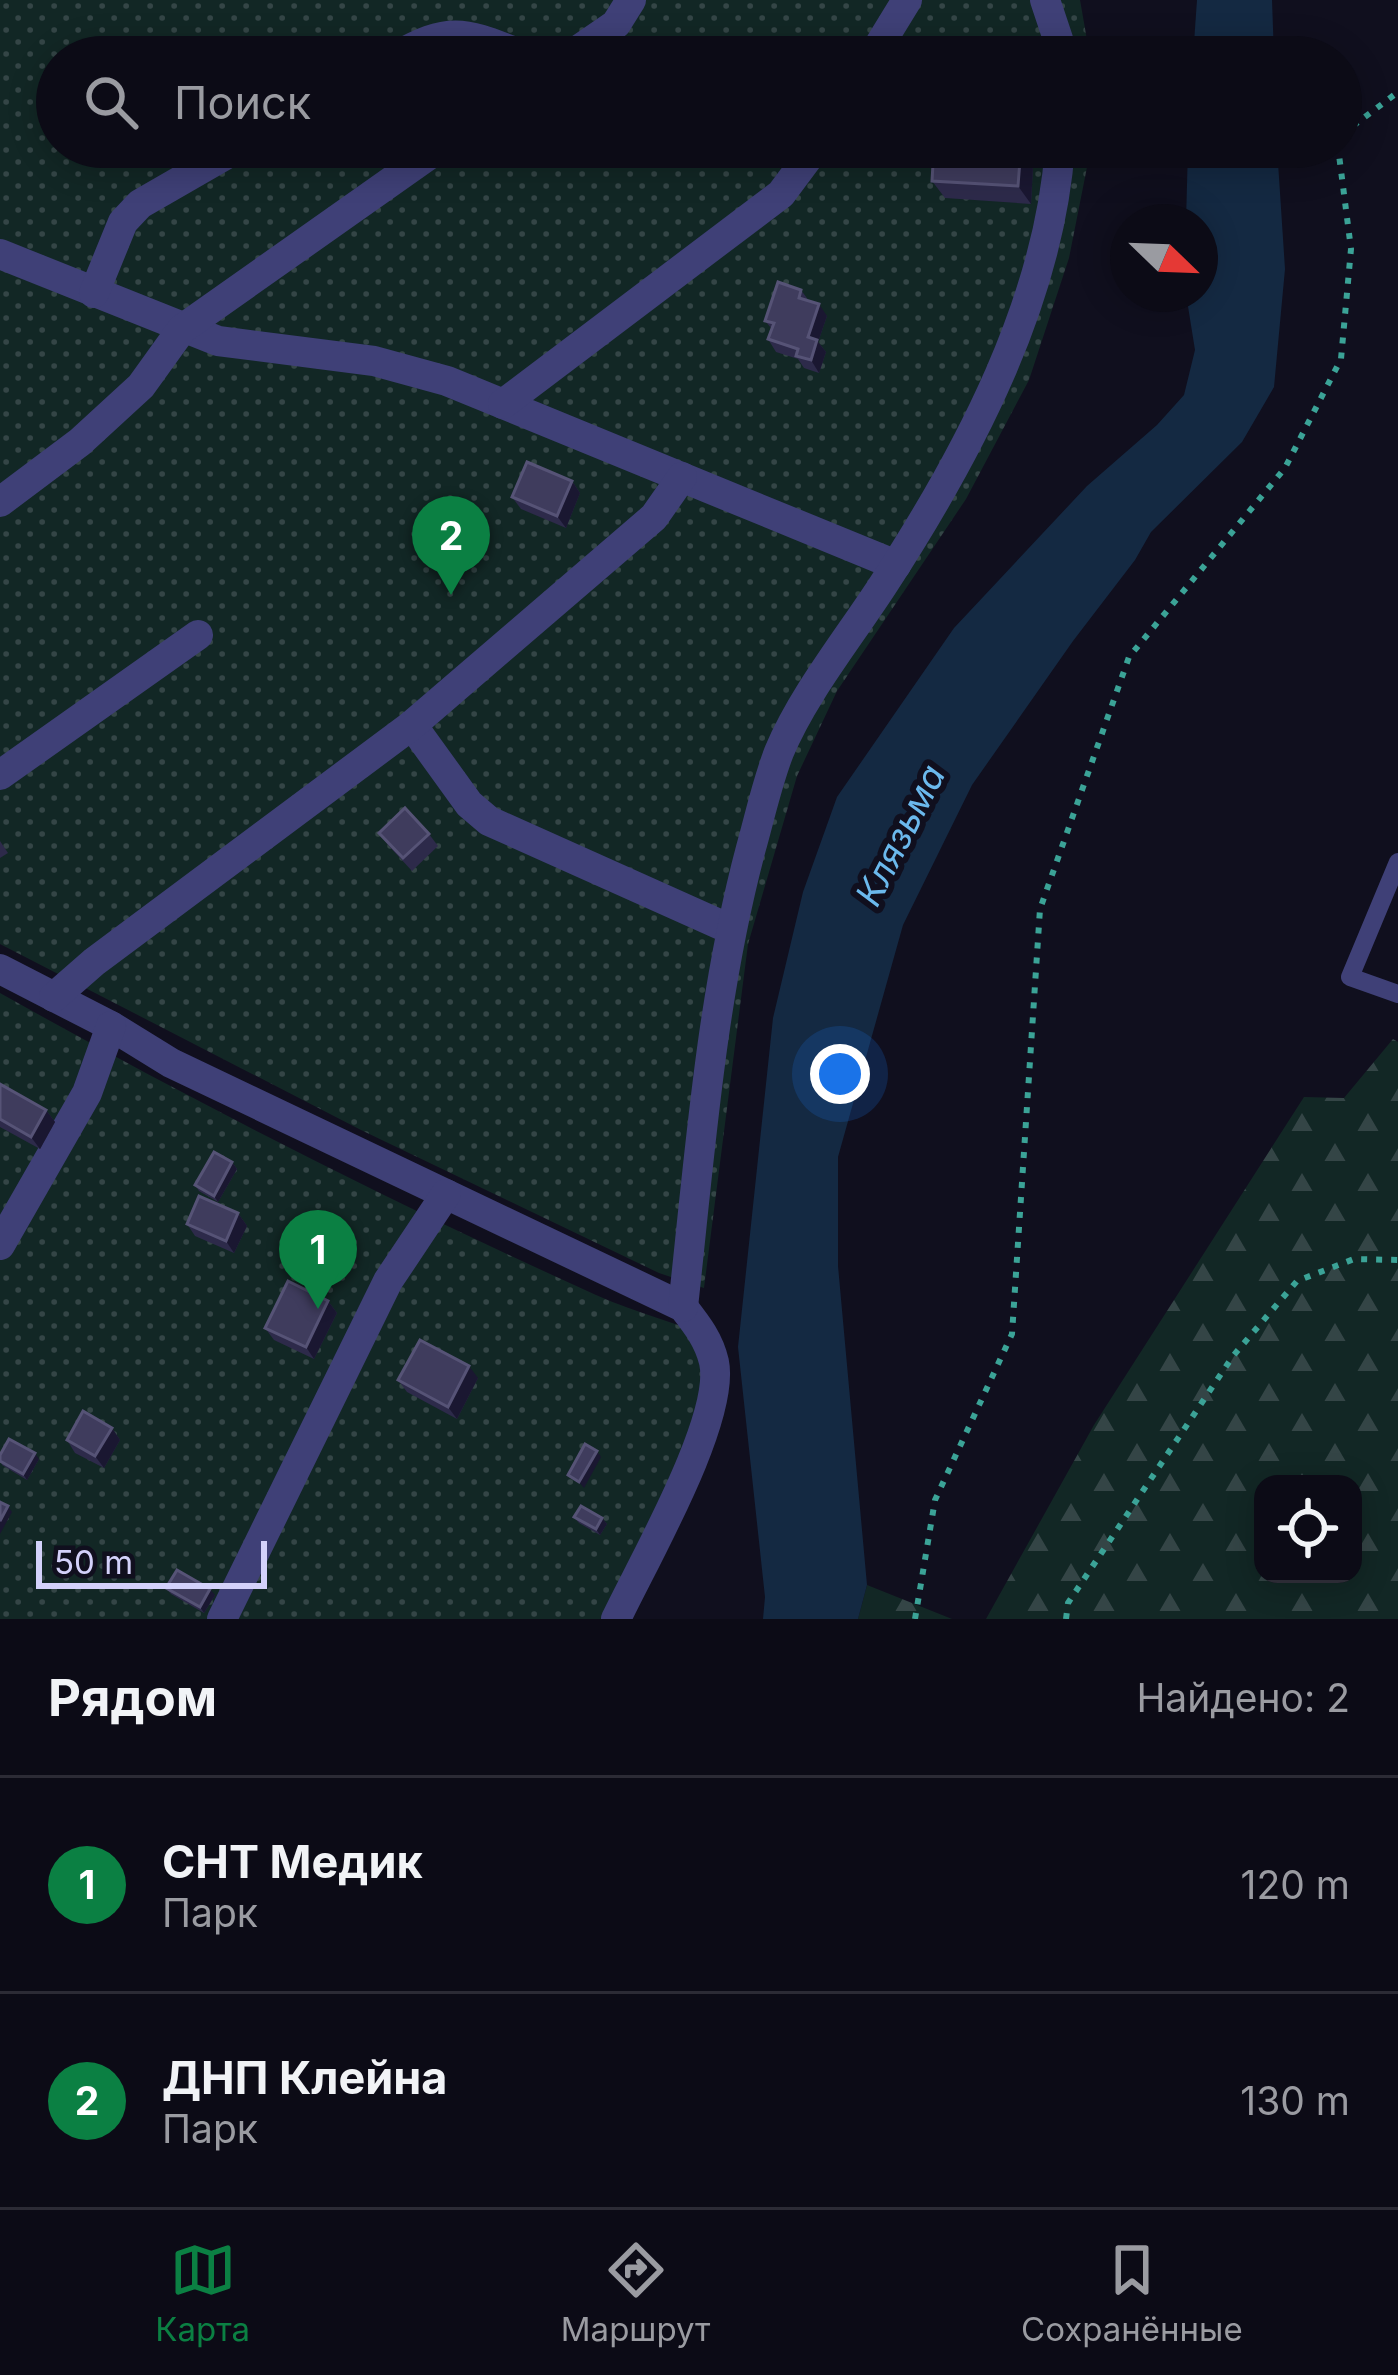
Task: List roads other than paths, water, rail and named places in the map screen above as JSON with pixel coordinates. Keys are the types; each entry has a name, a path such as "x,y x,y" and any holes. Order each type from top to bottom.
{"street":[{"path":"599,36 616,24 631,0"},
{"path":"885,36 908,0"},
{"path":"1045,0 1057,36"},
{"path":"94,293 123,222 140,204 203,168"},
{"path":"0,502 80,442 141,386 182,329 410,168"},
{"path":"503,404 781,194 800,168"},
{"path":"682,1307 730,929 781,749 896,565 973,430 1017,328 1042,250 1056,168"},
{"path":"0,254 182,329 256,349 374,361 447,380 896,565"},
{"path":"55,997 94,962 412,724 654,517 682,477"},
{"path":"0,775 198,634"},
{"path":"412,724 470,804 489,821 730,929"},
{"path":"0,970 111,1026 171,1064 682,1307 704,1334 715,1366 712,1398 699,1443 616,1619"},
{"path":"0,1245 87,1093 111,1026"},
{"path":"222,1619 388,1281 446,1194"}],"lane":[{"path":"1398,862 1350,977 1398,994"}],"water":[{"path":"1197,0 1272,0 1273,36 1194,36"},
{"name":"Клязьма","path":"1187,168 1278,168 1285,269 1274,387 1242,442 1151,532 972,785 903,925 838,1157 838,1266 867,1585 858,1619 763,1619 765,1597 738,1347 773,1018 803,892 837,797 954,628 1087,486 1184,395 1195,350 1189,312 1218,312 1218,204 1186,204"}],"place":[{"name":"ДНП Клейна","path":"451,595"},
{"name":"СНТ Медик","path":"318,1309"}]}
